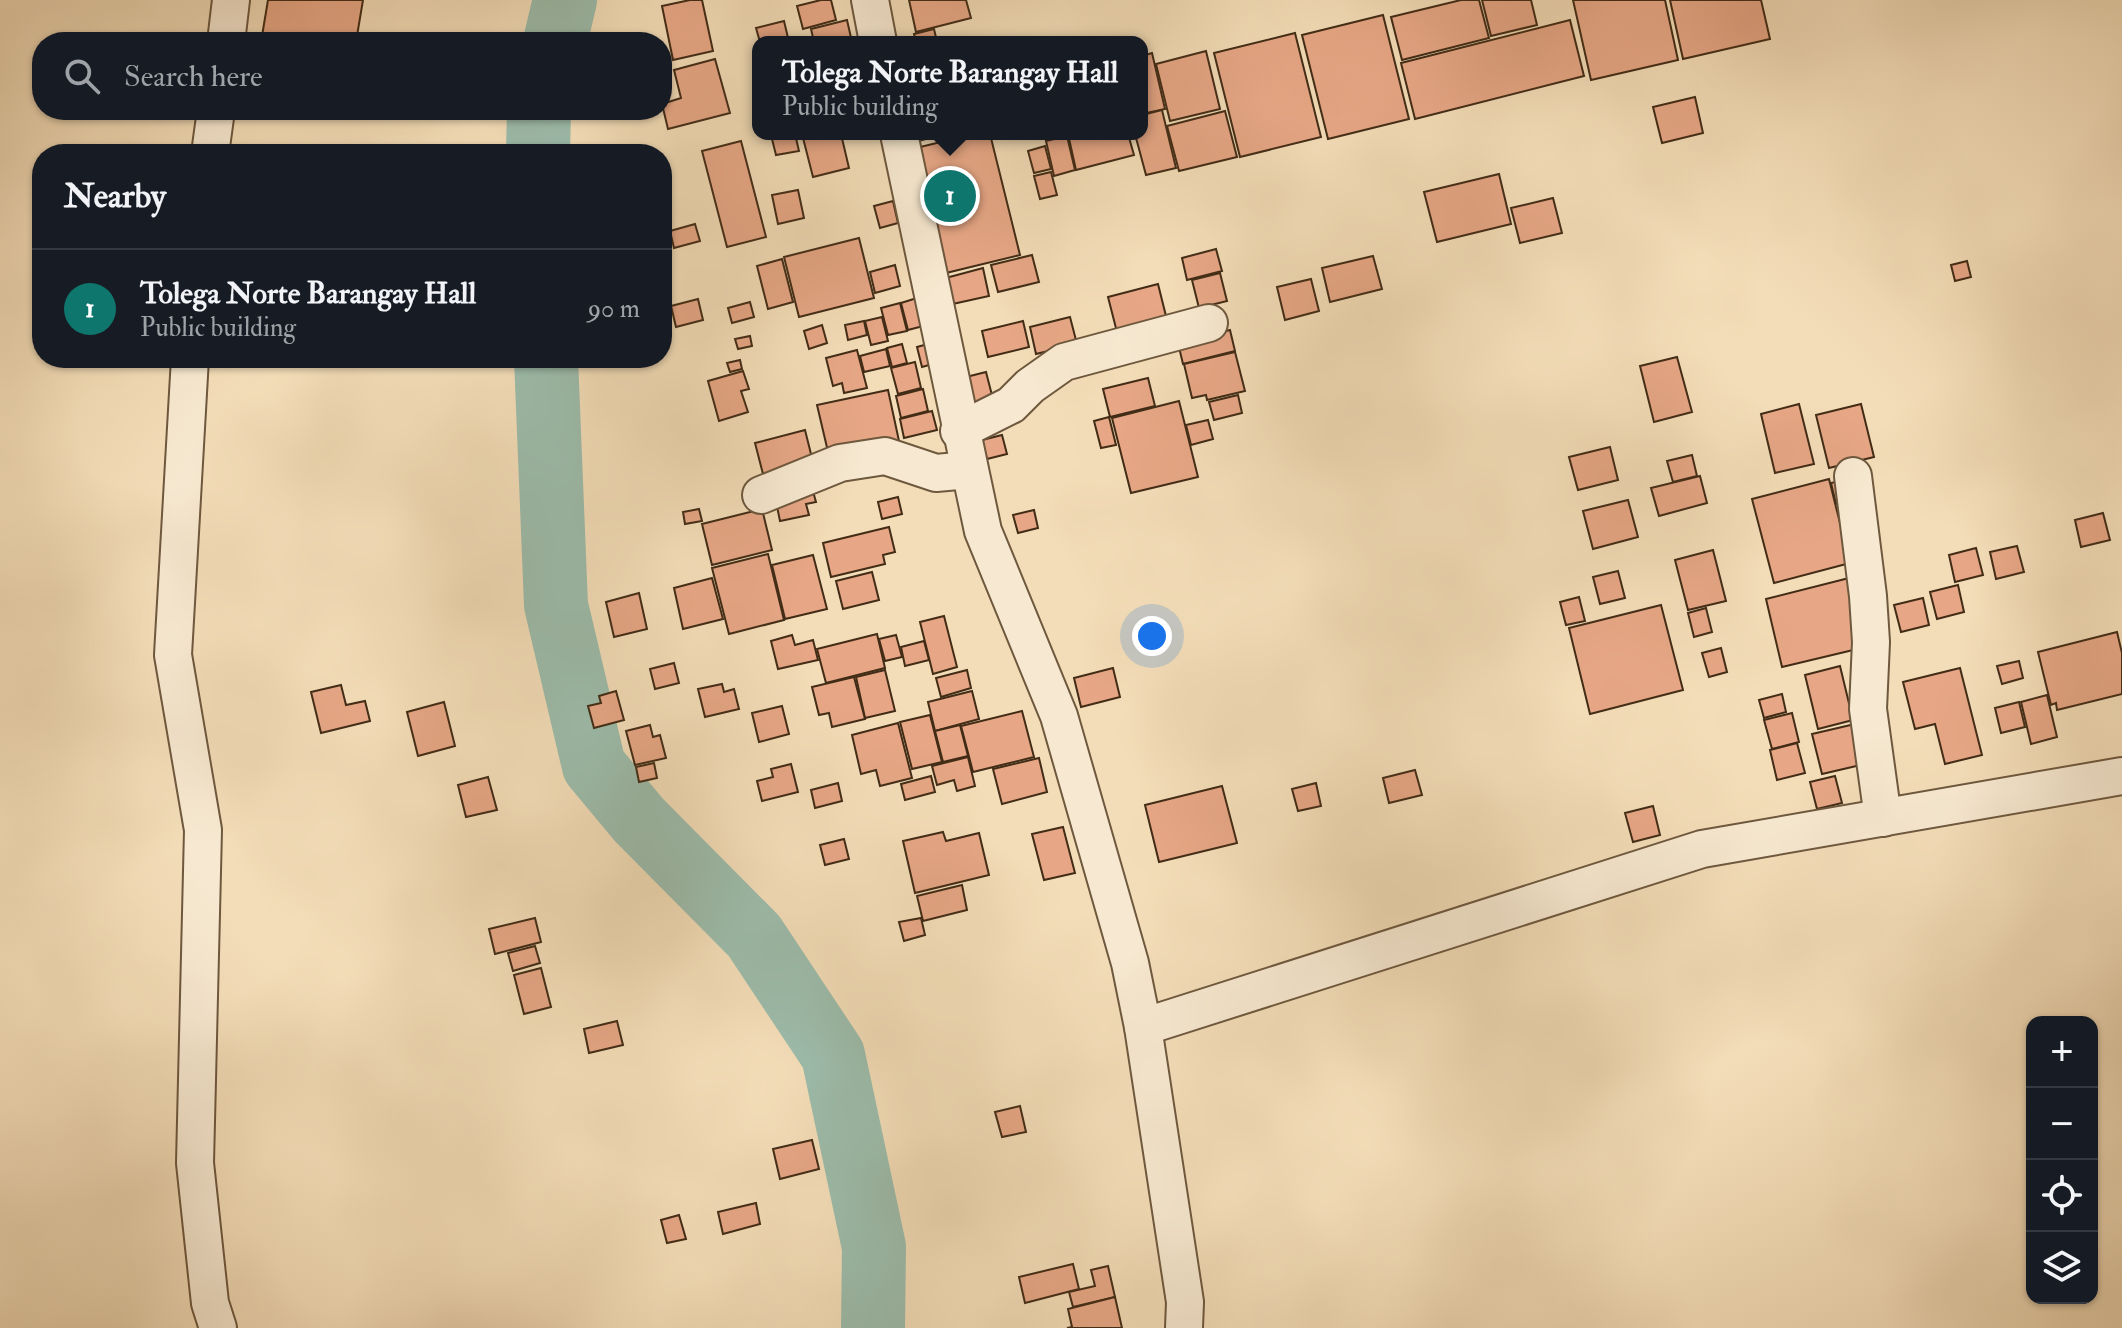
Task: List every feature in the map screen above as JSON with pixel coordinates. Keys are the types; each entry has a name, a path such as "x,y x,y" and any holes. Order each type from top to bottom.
{"street":[{"path":"227,32 231,0"},
{"path":"870,0 877,36"},
{"path":"211,144 215,120"},
{"path":"900,140 930,272 959,431 983,531 1059,716 1130,963 1143,1027 1185,1302 1184,1328"},
{"path":"959,431 1011,405 1030,386 1064,362 1209,323"},
{"path":"189,368 173,655 203,830 195,1163 210,1303 218,1328"},
{"path":"761,495 840,463 885,456 936,473 969,470"},
{"path":"1853,476 1870,627 1868,709 1883,818"},
{"path":"1143,1027 1702,849 2122,776"}],"building":[{"path":"268,0 363,0 358,32 263,32"},
{"path":"702,0 713,51 673,60 672,32 667,32 662,6"},
{"path":"831,0 836,20 803,29 797,6"},
{"path":"909,0 966,0 971,18 916,32"},
{"path":"1461,0 1479,0 1489,38 1402,60 1391,17"},
{"path":"1482,0 1531,0 1537,25 1491,36"},
{"path":"1573,0 1665,0 1678,60 1591,80"},
{"path":"1670,0 1761,0 1770,39 1683,59"},
{"path":"1383,15 1409,119 1328,139 1302,35"},
{"path":"847,20 851,36 813,36 811,29"},
{"path":"1570,20 1584,76 1415,119 1401,63"},
{"path":"784,21 788,36 758,36 756,28"},
{"path":"934,29 936,36 914,36"},
{"path":"1295,33 1321,137 1240,157 1214,53"},
{"path":"1206,51 1220,109 1170,121 1156,64"},
{"path":"1152,53 1165,109 1148,113 1148,54"},
{"path":"715,59 730,113 668,129 666,120 672,120 672,101 681,98 674,70"},
{"path":"1695,97 1703,133 1662,143 1653,107"},
{"path":"1162,110 1176,168 1146,175 1137,140 1148,140 1148,114"},
{"path":"1225,111 1237,157 1179,171 1167,126"},
{"path":"772,140 796,140 799,151 776,155"},
{"path":"804,140 842,140 849,168 813,177"},
{"path":"949,140 991,140 1020,255 946,273 916,148"},
{"path":"1068,140 1075,170 1054,176 1046,141"},
{"path":"1069,140 1130,140 1134,155 1076,170"},
{"path":"741,141 766,237 727,247 702,151"},
{"path":"1045,146 1051,169 1034,173 1028,151"},
{"path":"1051,172 1057,195 1040,199 1034,176"},
{"path":"1499,174 1511,224 1437,242 1424,192"},
{"path":"798,190 804,218 778,224 772,195"},
{"path":"1553,198 1562,233 1520,243 1511,208"},
{"path":"893,201 898,223 880,228 874,206"},
{"path":"695,224 700,241 674,248 672,230"},
{"path":"859,238 874,298 799,317 784,257"},
{"path":"1216,249 1222,271 1187,280 1182,258"},
{"path":"1032,255 1039,282 998,292 991,265"},
{"path":"1373,256 1382,289 1330,302 1322,268"},
{"path":"782,259 793,302 768,309 757,266"},
{"path":"1967,261 1971,277 1955,281 1951,265"},
{"path":"895,265 900,286 875,293 870,272"},
{"path":"983,268 989,296 948,305 942,279"},
{"path":"1220,273 1227,301 1199,308 1192,280"},
{"path":"1311,279 1319,311 1285,320 1277,287"},
{"path":"1158,284 1168,324 1118,336 1108,297"},
{"path":"920,297 927,325 908,330 901,303"},
{"path":"698,299 703,320 676,327 672,306"},
{"path":"750,302 754,317 732,323 728,308"},
{"path":"900,303 907,331 888,335 881,308"},
{"path":"882,317 888,341 871,345 865,321"},
{"path":"1070,317 1077,344 1036,354 1030,327"},
{"path":"864,321 867,335 848,340 845,325"},
{"path":"1023,321 1029,347 988,357 982,331"},
{"path":"822,325 827,343 809,349 804,331"},
{"path":"1230,330 1235,351 1183,364 1178,343"},
{"path":"750,336 752,346 738,349 735,339"},
{"path":"935,342 940,362 922,367 917,347"},
{"path":"902,344 907,363 892,367 887,348"},
{"path":"886,349 890,366 864,372 860,356"},
{"path":"857,350 867,388 844,393 842,383 833,386 826,358"},
{"path":"1235,352 1245,391 1207,400 1206,395 1192,398 1184,364"},
{"path":"1677,357 1692,412 1654,422 1640,366"},
{"path":"740,360 742,369 730,372 727,363"},
{"path":"915,362 921,388 898,394 891,368"},
{"path":"743,371 749,389 741,391 748,412 719,421 708,381"},
{"path":"986,372 995,407 967,414 958,379"},
{"path":"1148,378 1155,406 1110,417 1103,389"},
{"path":"923,389 928,411 901,418 896,396"},
{"path":"888,390 899,441 829,456 817,405"},
{"path":"1238,395 1242,413 1214,420 1209,402"},
{"path":"1179,401 1198,477 1131,493 1112,418"},
{"path":"1799,404 1814,464 1775,473 1761,414"},
{"path":"1861,404 1874,457 1829,468 1816,415"},
{"path":"932,411 937,430 904,438 900,419"},
{"path":"1109,417 1116,445 1101,448 1094,421"},
{"path":"1208,420 1213,439 1191,445 1186,425"},
{"path":"805,430 813,462 763,474 755,443"},
{"path":"1002,435 1007,454 987,459 982,440"},
{"path":"1610,447 1618,480 1578,490 1569,457"},
{"path":"1692,455 1697,476 1673,482 1667,461"},
{"path":"1700,476 1707,503 1659,516 1651,488"},
{"path":"1829,479 1850,563 1774,583 1752,499"},
{"path":"1849,479 1854,499 1836,504 1831,483"},
{"path":"812,488 816,502 806,504 809,515 780,521 775,497"},
{"path":"898,497 902,514 882,519 878,502"},
{"path":"1628,500 1638,537 1593,549 1583,511"},
{"path":"699,509 702,521 685,524 683,512"},
{"path":"762,509 772,550 712,565 702,524"},
{"path":"1034,510 1038,528 1018,533 1013,515"},
{"path":"2103,513 2110,540 2081,547 2075,520"},
{"path":"889,527 895,552 883,555 885,564 831,577 823,543"},
{"path":"2017,546 2024,572 1996,579 1990,552"},
{"path":"1976,548 1983,575 1955,582 1949,555"},
{"path":"1713,550 1726,601 1688,610 1675,560"},
{"path":"768,554 784,620 729,634 712,568"},
{"path":"813,555 827,609 785,619 772,565"},
{"path":"1618,571 1625,598 1600,604 1593,577"},
{"path":"872,572 879,600 843,609 836,581"},
{"path":"1853,577 1870,646 1782,667 1766,599"},
{"path":"712,578 723,619 683,629 674,588"},
{"path":"1958,585 1964,612 1937,619 1930,592"},
{"path":"639,593 647,629 614,637 606,602"},
{"path":"1579,597 1585,621 1566,625 1560,602"},
{"path":"1923,598 1929,625 1901,632 1894,605"},
{"path":"1661,605 1683,690 1590,714 1569,628"},
{"path":"1706,608 1712,632 1694,637 1688,613"},
{"path":"944,616 957,667 933,674 920,622"},
{"path":"2117,632 2122,653 2122,694 2057,710 2056,703 2051,705 2038,652"},
{"path":"877,634 885,668 826,683 817,649"},
{"path":"792,635 795,645 813,640 818,660 778,669 771,641"},
{"path":"896,635 902,657 885,661 879,639"},
{"path":"924,641 929,660 905,666 901,647"},
{"path":"1721,648 1727,672 1709,677 1702,653"},
{"path":"2019,661 2023,678 2002,684 1997,666"},
{"path":"674,663 679,683 655,689 650,669"},
{"path":"1840,666 1853,720 1818,729 1805,675"},
{"path":"1113,668 1120,697 1081,707 1074,678"},
{"path":"1960,668 1982,755 1945,764 1935,724 1915,729 1903,682"},
{"path":"885,670 895,711 865,718 856,677"},
{"path":"967,670 971,688 941,697 936,678"},
{"path":"854,677 865,719 832,727 829,713 819,715 812,687"},
{"path":"722,684 724,692 734,689 739,709 705,717 698,689"},
{"path":"341,685 346,705 365,701 370,721 321,733 311,692"},
{"path":"616,691 624,720 594,728 588,706 601,703 599,696"},
{"path":"972,691 979,719 935,731 928,702"},
{"path":"1782,694 1786,712 1764,718 1759,700"},
{"path":"2047,695 2057,737 2031,744 2021,702"},
{"path":"444,702 455,746 418,756 407,712"},
{"path":"2019,702 2025,727 2001,733 1995,708"},
{"path":"782,706 789,734 759,742 752,713"},
{"path":"1022,711 1034,757 973,772 961,726"},
{"path":"1792,713 1799,742 1772,749 1764,720"},
{"path":"930,715 942,762 912,769 900,722"},
{"path":"898,723 912,778 880,786 876,770 861,774 852,735"},
{"path":"1855,724 1865,764 1822,774 1812,734"},
{"path":"650,725 653,737 660,735 666,758 635,765 626,731"},
{"path":"960,725 968,756 943,762 935,731"},
{"path":"1797,743 1805,773 1777,780 1770,750"},
{"path":"968,757 975,786 957,791 954,780 937,785 932,766"},
{"path":"1039,758 1047,792 1002,804 993,769"},
{"path":"654,763 657,778 639,782 636,767"},
{"path":"791,764 798,792 762,801 757,781 773,777 771,769"},
{"path":"1415,770 1422,795 1389,803 1383,778"},
{"path":"931,776 935,792 905,800 901,784"},
{"path":"1835,776 1842,803 1817,809 1810,782"},
{"path":"488,777 497,810 466,817 458,785"},
{"path":"838,783 842,801 815,808 811,790"},
{"path":"1316,783 1321,806 1298,811 1292,789"},
{"path":"1222,786 1237,843 1159,862 1145,805"},
{"path":"1653,806 1660,835 1633,842 1625,813"},
{"path":"1063,827 1075,873 1044,880 1032,834"},
{"path":"943,832 946,841 979,833 989,875 915,893 903,841"},
{"path":"844,839 849,859 825,865 820,845"},
{"path":"962,885 967,910 923,921 917,896"},
{"path":"535,918 541,942 495,954 489,929"},
{"path":"921,918 925,935 904,941 899,922"},
{"path":"535,946 540,963 513,971 508,953"},
{"path":"541,968 551,1007 524,1014 514,975"},
{"path":"617,1021 623,1045 589,1053 584,1029"},
{"path":"1020,1106 1026,1132 1002,1137 995,1112"},
{"path":"812,1140 819,1169 780,1179 773,1149"},
{"path":"756,1203 760,1224 723,1234 718,1212"},
{"path":"679,1215 686,1239 667,1243 661,1220"},
{"path":"1073,1264 1079,1289 1025,1303 1019,1277"},
{"path":"1108,1266 1115,1297 1073,1307 1069,1292 1095,1286 1091,1270"},
{"path":"1115,1297 1122,1328 1067,1328 1072,1327 1068,1309"}],"waterway":[{"path":"557,32 565,0"},
{"path":"538,144 539,120"},
{"path":"546,368 556,605 594,766 639,820 754,936 833,1055 874,1247 873,1328"}],"place":[{"name":"Tolega Norte Barangay Hall","path":"950,196"}]}
